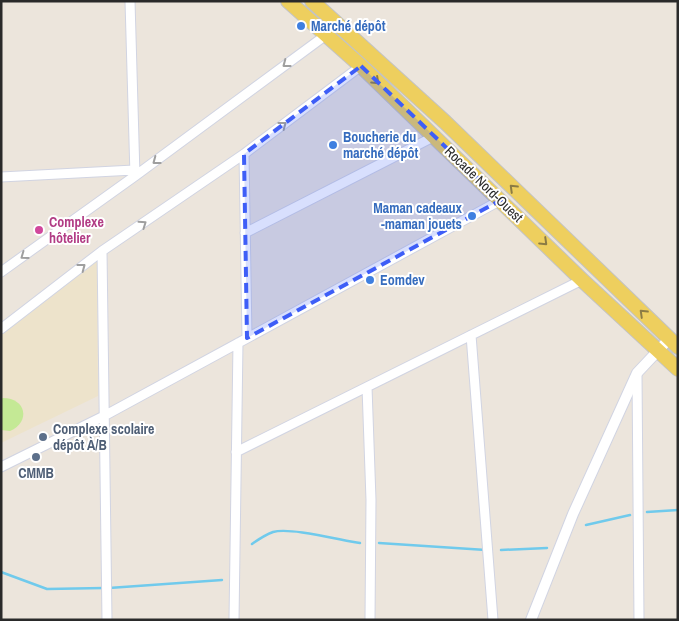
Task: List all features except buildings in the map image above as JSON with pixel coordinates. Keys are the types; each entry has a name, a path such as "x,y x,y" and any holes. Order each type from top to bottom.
{"main road":[{"name":"Rocade Nord-Ouest","path":"288,1 361,66 582,280 678,369"},
{"name":"Rocade Nord-Ouest","path":"312,1 446,122 673,343"}],"street":[{"path":"130,1 135,173"},
{"path":"1,272 326,35"},
{"path":"1,328 102,251 244,154 361,66"},
{"path":"245,233 435,136"},
{"path":"244,154 247,338"},
{"path":"1,177 135,173"},
{"path":"1,467 104,416 501,200"},
{"path":"102,251 107,620"},
{"path":"236,452 582,280"},
{"path":"471,335 493,620"},
{"path":"234,620 238,342"},
{"path":"531,620 573,514 637,373 658,350 673,343"},
{"path":"637,373 638,620"},
{"path":"367,387 371,500 370,620"}],"highlighted area":[{"path":"361,66 501,200 247,338 244,154"}],"shaded area":[{"path":"97,260 98,396 1,443 1,327"}],"green space":[{"path":"1,399 17,402 23,411 21,422 10,431 1,430"}],"waterway":[{"path":"647,512 678,510"},
{"path":"586,525 630,515"},
{"path":"252,544 270,533 281,531 303,532 360,543"},
{"path":"379,543 486,550"},
{"path":"501,550 547,548"},
{"path":"1,572 47,589 104,588"},
{"path":"109,588 222,580"}],"place":[{"name":"Marché dépôt","path":"301,26"},
{"name":"Boucherie du marché dépôt","path":"333,145"},
{"name":"Maman cadeaux -maman jouets","path":"472,216"},
{"name":"Complexe hôtelier","path":"39,230"},
{"name":"Eomdev","path":"370,280"},
{"name":"Complexe scolaire dépôt À/B","path":"43,437"},
{"name":"CMMB","path":"36,457"}]}
